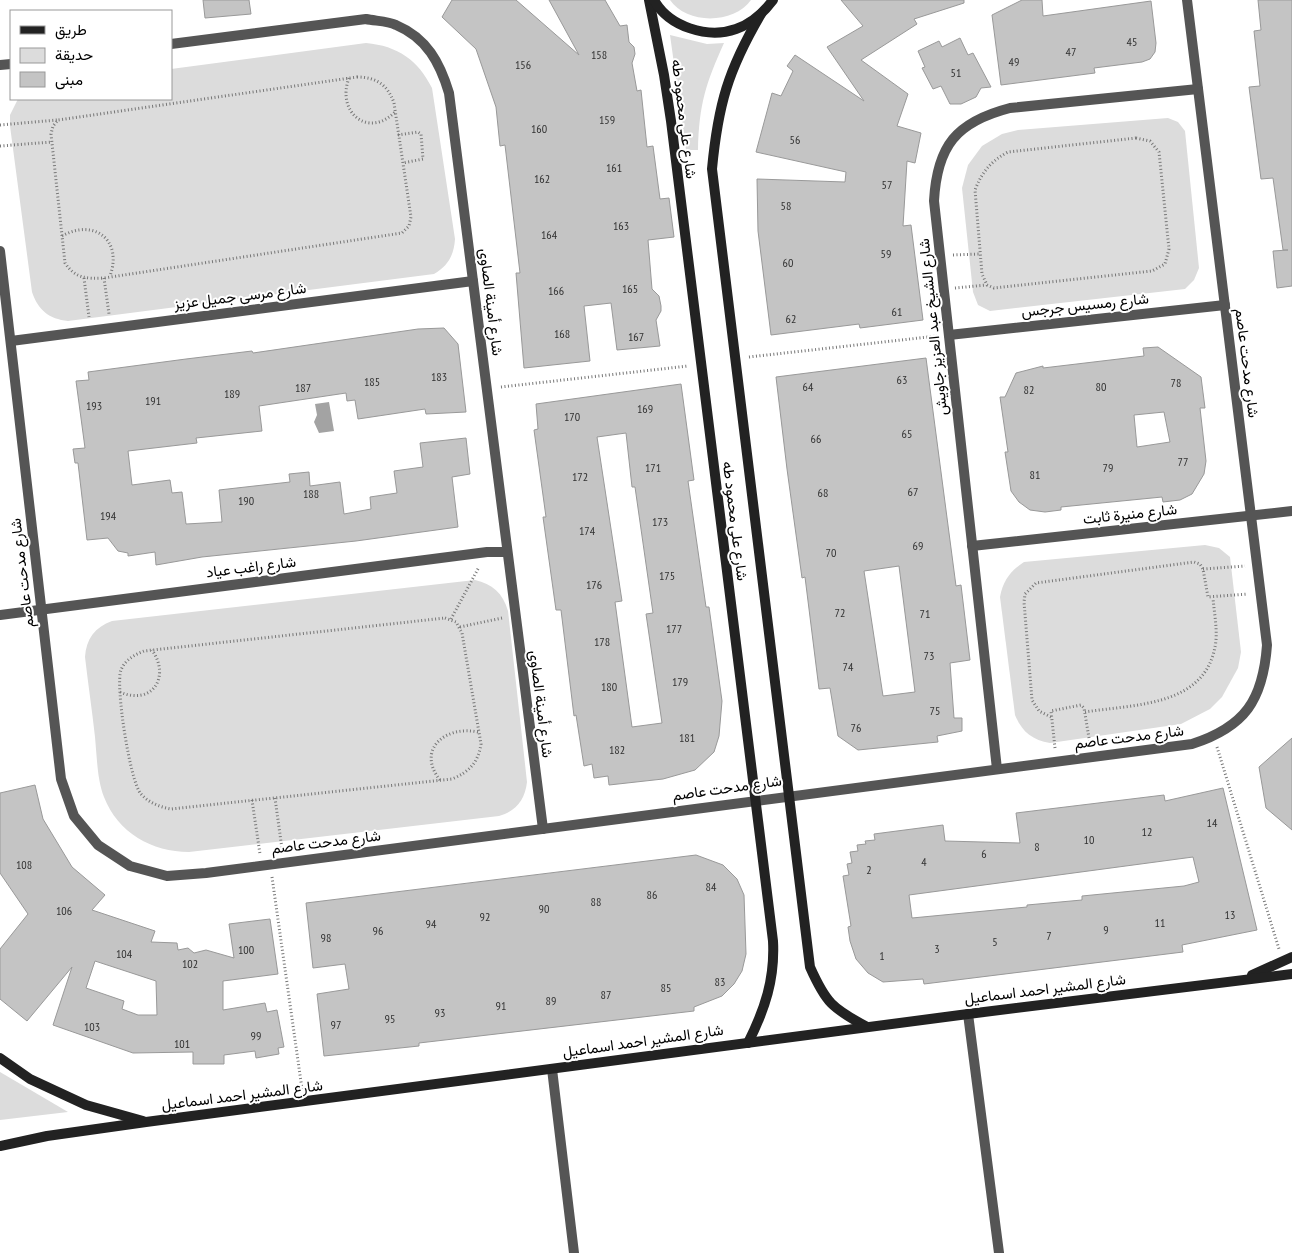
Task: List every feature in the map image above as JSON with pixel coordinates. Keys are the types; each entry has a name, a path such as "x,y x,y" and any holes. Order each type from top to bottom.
{"street":[{"name":"شارع على محمود طه","path":"649,0 664,75 773,941 774,966 770,993 761,1018 748,1043"},
{"path":"654,0 658,8 681,25 708,33 736,29 761,14 773,0"},
{"name":"شارع مدحت عاصم","path":"0,251 61,779 74,816 98,845 130,866 167,876 284,863 755,799 1192,744 1214,737 1237,722 1255,700 1265,673 1267,645 1187,0"},
{"name":"شارع على محمود طه","path":"761,14 740,50 725,88 716,128 712,169 810,966 821,990 838,1011 867,1027"},
{"name":"شارع أمينة الصاوى","path":"172,44 366,19 396,25 422,40 440,65 449,93 488,388 506,552 543,829"},
{"name":"شارع الشيخ عبد العزيز جاويش","path":"997,768 934,201 936,174 945,150 962,130 984,115 1010,108 1198,89"},
{"name":"شارع مرسى جميل عزيز","path":"10,341 473,281"},
{"name":"شارع رمسيس جرجس","path":"949,335 1225,304"},
{"name":"شارع منيرة ثابت","path":"972,546 1292,511"},
{"name":"شارع راغب عياد","path":"0,615 41,608 487,552 506,552"},
{"path":"1241,980 1288,959"},
{"name":"شارع المشير احمد اسماعيل","path":"0,1146 47,1136 146,1122 867,1027 1292,974"},
{"path":"968,1014 999,1253"},
{"path":"0,1058 30,1079 86,1105 146,1122"},
{"path":"552,1069 574,1253"}],"path":[{"path":"0,125 58,120 366,77 381,83 392,95 410,222 402,233 104,278 84,278 76,275 65,263 52,142 53,126 58,120"},
{"path":"349,78 345,96 350,112 357,118 365,122 381,122 395,111"},
{"path":"398,134 418,132 421,134 423,159 403,163"},
{"path":"944,289 987,285 994,288 1159,269 1165,264 1169,249 1159,152 1155,146 1143,138 1136,138 1008,152 999,157 984,171 975,190 982,274 987,285"},
{"path":"0,146 52,142"},
{"path":"62,236 73,230 86,228 98,232 108,240 114,252 114,265 110,277"},
{"path":"940,256 980,254"},
{"path":"84,278 91,331"},
{"path":"104,278 111,328"},
{"path":"734,358 949,335"},
{"path":"488,388 701,365"},
{"path":"451,619 487,552"},
{"path":"1051,717 1039,711 1032,700 1024,602 1030,588 1044,581 1194,562 1200,564 1203,569 1206,595 1213,598 1261,593"},
{"path":"1203,569 1257,565"},
{"path":"1085,712 1170,699 1194,685 1206,670 1214,651 1216,638 1213,598"},
{"path":"460,627 515,615"},
{"path":"445,618 451,619 460,627 481,744 479,756 473,767 463,775 440,780 171,809 154,804 140,794 132,778 118,679 126,661 134,654 152,650 445,618"},
{"path":"120,692 129,696 138,696 148,693 155,687 160,678 161,668 152,650"},
{"path":"1057,761 1051,717 1053,709 1081,706 1085,712 1092,757"},
{"path":"440,780 435,774 432,758 438,742 451,732 468,730 478,732"},
{"path":"1214,737 1288,959"},
{"path":"275,798 284,863"},
{"path":"252,800 266,865 304,1102"}],"green space":[{"path":"670,0 751,0 734,14 711,18 687,14"},
{"path":"670,35 707,44 724,43 712,70 702,106 698,150 686,150"},
{"path":"366,43 388,47 406,56 420,70 432,88 455,239 449,260 434,274 68,321 50,316 37,304 32,292 10,115 18,100 172,100 172,69"},
{"path":"1168,118 1178,122 1185,131 1199,268 1194,280 1185,289 990,311 978,305 973,292 962,188 968,165 982,146 1002,134 1018,130"},
{"path":"1205,545 1219,548 1230,557 1241,652 1238,668 1222,697 1210,709 1181,724 1050,743 1038,740 1024,731 1015,715 1000,597 1005,581 1011,573 1024,562"},
{"path":"475,580 487,584 496,590 503,599 508,611 527,782 522,799 515,808 499,816 189,852 162,848 138,838 118,821 110,810 104,797 99,775 85,657 87,645 96,630 112,621"},
{"path":"0,1072 68,1112 0,1120"}],"shaded area":[{"path":"329,402 334,431 319,433 314,422 317,415 315,404"}],"building":[{"path":"203,0 249,0 251,14 205,18"},
{"path":"452,0 516,0 579,55 549,0 605,0 620,26 627,25 629,42 634,47 635,54 632,63 637,91 641,90 647,147 653,146 660,199 669,198 674,237 648,240 652,289 659,296 661,306 661,311 656,320 660,346 617,350 611,303 584,306 590,361 524,368 516,273 520,273 505,145 500,146 496,107 476,49 442,17"},
{"path":"841,0 964,0 964,3 914,19 917,24 861,60 908,94 897,126 921,133 915,163 907,161 903,226 911,225 923,320 860,328 859,324 771,335 758,231 757,179 845,182 846,172 756,152 772,93 781,96 793,71 787,66 795,55 864,101 827,47 863,26"},
{"path":"1022,0 1042,0 1043,16 1151,1 1156,43 1155,52 1150,59 1142,62 1094,68 1095,73 1001,85 992,15"},
{"path":"1258,0 1292,0 1292,286 1277,288 1273,251 1288,250 1283,250 1273,178 1261,179 1249,87 1260,86 1254,31 1261,30"},
{"path":"960,38 968,55 973,53 991,87 981,88 976,97 961,104 950,104 941,86 933,89 922,68 925,67 918,51 939,41 942,47"},
{"path":"444,328 458,344 466,412 426,414 425,409 358,419 355,400 347,401 346,393 259,406 262,431 196,438 197,443 128,451 132,485 170,480 172,493 182,492 186,524 222,522 219,490 290,482 289,474 309,472 310,486 340,482 344,514 371,509 370,497 397,493 394,471 423,467 420,443 466,438 470,474 452,477 458,527 356,541 202,557 156,565 155,552 128,556 128,553 118,551 108,538 87,540 78,463 75,463 73,449 85,448 76,381 89,380 88,372 252,351 253,353 418,329"},
{"path":"1158,347 1201,377 1205,408 1200,408 1206,461 1204,474 1192,494 1180,500 1163,502 1162,497 1061,507 1061,510 1045,512 1030,510 1019,502 1011,491 1005,452 1008,452 1000,397 1005,397 1016,373 1043,366 1043,368 1144,356 1143,348","holes":["1164,412 1170,442 1137,447 1134,415"]},
{"path":"926,358 956,586 961,585 970,660 950,663 954,718 962,718 962,731 937,736 938,742 858,750 838,736 830,688 819,689 805,577 802,578 776,377","holes":["899,566 915,692 883,696 864,571"]},
{"path":"681,384 694,480 688,481 706,607 709,607 722,701 719,736 714,752 695,770 663,779 609,785 608,776 594,778 592,764 584,766 576,715 574,716 561,610 556,610 543,517 546,517 534,430 538,429 536,404","holes":["626,433 632,487 635,487 653,613 646,614 662,723 632,727 615,602 622,601 597,437"]},
{"path":"1292,738 1292,830 1266,808 1259,767"},
{"path":"35,785 43,819 72,867 105,895 92,910 155,931 151,942 177,943 178,950 188,948 194,953 206,950 234,958 229,924 270,919 278,974 223,981 223,1010 265,1003 267,1012 277,1010 284,1047 278,1048 279,1054 256,1058 255,1051 224,1055 224,1064 193,1064 193,1052 133,1053 53,1025 72,967 27,1021 0,999 0,949 28,914 0,873 0,793","holes":["95,961 156,981 157,1015 138,1015 122,1009 124,1001 86,988"]},
{"path":"1223,788 1257,930 1182,945 1183,952 924,984 923,979 883,982 868,973 856,959 850,941 848,927 851,926 843,876 849,875 847,864 852,863 850,852 858,851 857,845 866,844 865,841 875,840 874,834 943,825 945,841 1020,843 1016,813 1164,795 1165,801","holes":["1193,857 1199,882 1184,886 1082,896 1082,900 1027,905 1027,907 912,918 909,895"]},
{"path":"696,855 723,865 737,879 744,895 746,954 742,971 734,984 722,996 694,1007 694,1011 419,1043 419,1046 324,1056 317,994 349,989 345,964 313,968 306,903"}]}
